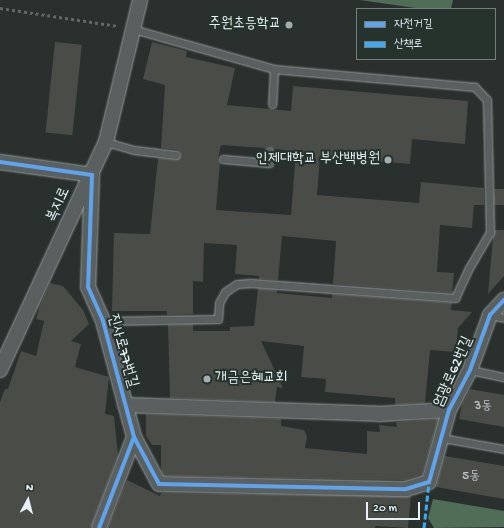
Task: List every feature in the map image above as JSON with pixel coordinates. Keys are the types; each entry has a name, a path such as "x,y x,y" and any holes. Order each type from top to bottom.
{"street":[{"name":"복지로","path":"0,370 92,175 106,142 140,0"},
{"path":"0,162 92,175"},
{"name":"진사로77번길","path":"92,175 88,287 103,321 134,437 160,484 406,489 429,482"},
{"name":"엄광로62번길","path":"429,482 449,410 504,300"},
{"path":"125,405 379,414 449,410"},
{"path":"99,528 134,437"}],"lane":[{"path":"103,321 218,319 219,303 225,292 237,284 251,283 455,298 469,268 490,232 488,100 475,87 274,69 133,29"},
{"path":"272,104 274,69"},
{"path":"106,142 134,150 176,155"},
{"path":"223,159 269,163 269,151"},
{"path":"470,370 504,377"},
{"path":"442,438 504,449"}],"path":[{"path":"0,8 133,29"}],"green space":[{"path":"360,0 453,0 451,8 415,8"},
{"path":"433,499 504,511 504,527 434,528 428,518"}],"building":[{"path":"55,42 82,45 72,135 45,133"},
{"path":"152,42 187,51 186,57 235,68 227,105 291,111 293,86 468,101 465,144 412,139 410,164 320,156 317,195 419,203 421,182 484,188 484,205 474,205 472,228 440,225 437,272 454,273 452,293 333,284 336,241 282,236 278,280 259,279 259,276 235,274 237,245 204,243 203,282 193,281 193,314 167,315 167,311 112,311 114,233 150,234 158,158 176,160 181,156 177,150 161,148 165,85 143,79","holes":["221,145 265,148 269,146 274,149 296,151 291,215 216,210 220,163 218,158"]},
{"path":"494,189 504,189 504,205 494,205"},
{"path":"495,230 504,230 504,276 488,294 493,237"},
{"path":"50,283 63,286 83,310 89,324 71,341 81,344 75,367 109,377 105,414 114,416 118,455 91,528 0,528 0,402 5,389 8,389 21,351 36,356 44,321 36,319 40,305"},
{"path":"258,288 277,290 277,293 332,298 332,294 452,303 451,310 472,312 458,328 456,352 430,350 425,403 395,405 395,398 325,392 326,379 301,377 304,346 261,341 283,388 277,387 275,402 170,398 168,325 193,324 193,331 230,331 230,327 254,326"},
{"path":"470,389 504,395 504,427 459,419 462,404"},
{"path":"146,414 281,419 281,426 304,430 307,436 305,448 367,454 367,431 380,432 379,425 397,427 396,422 438,419 422,475 405,480 164,476 161,469 161,445 152,445 146,436"},
{"path":"445,456 504,466 504,499 436,487"},
{"path":"127,480 160,496 161,493 411,496 408,528 375,526 375,528 108,528"}],"marked path":[{"path":"424,528 429,482"}],"cycle path":[{"path":"0,162 92,175 88,287 103,321 134,437 99,528"},
{"path":"134,437 159,484 406,489 429,482 449,410 470,370 490,315 504,300"}],"place":[{"name":"주원초등학교","path":"289,25"},
{"name":"인제대학교 부산백병원","path":"388,160"},
{"name":"개금은혜교회","path":"207,379"}]}
